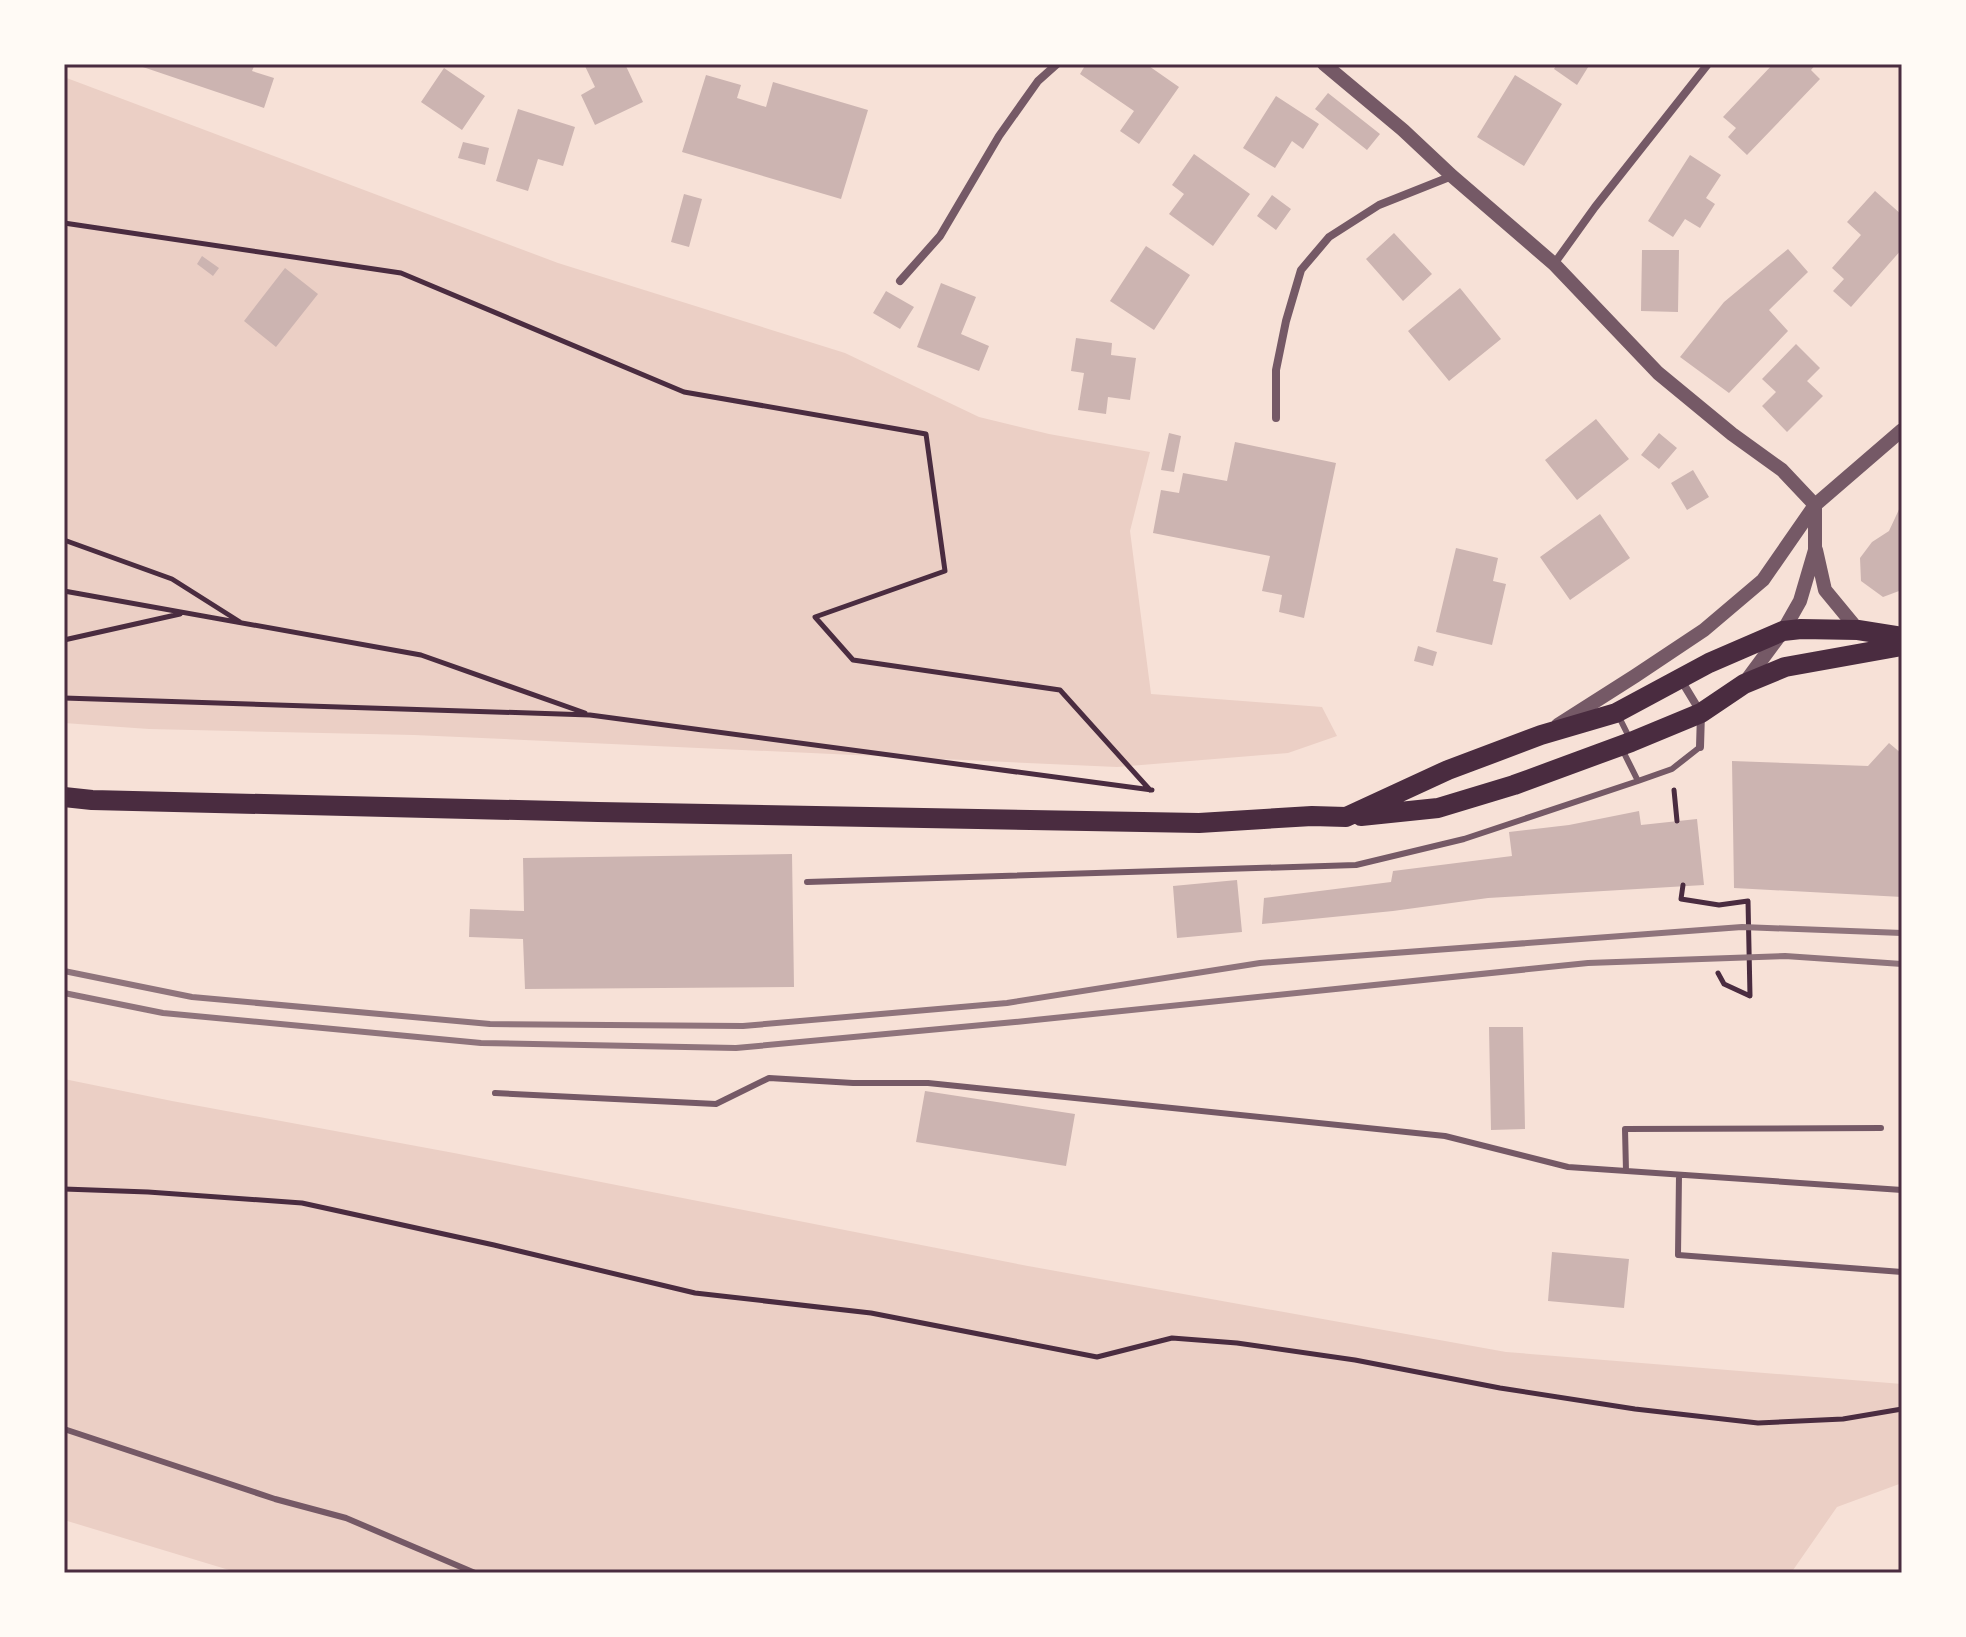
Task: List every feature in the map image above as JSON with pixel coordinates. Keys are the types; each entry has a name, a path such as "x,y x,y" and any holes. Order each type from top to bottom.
{"main road":[{"path":"1346,817 1448,770 1619,707 1783,631 1858,630 1902,637"},
{"path":"64,797 598,812 1199,823 1346,817 1438,808 1514,785 1701,713 1744,684 1785,667 1902,646"}],"street":[{"path":"900,281 940,236 999,136 1038,81 1057,64"},
{"path":"1324,64 1554,264 1658,373 1732,434 1782,470 1815,505 1815,550 1825,590 1858,630"},
{"path":"1554,264 1708,64"},
{"path":"1276,418 1276,370 1301,270 1329,237 1379,205 1452,176"},
{"path":"1541,735 1632,682 1704,630 1763,580 1815,505 1902,430"},
{"path":"1744,684 1783,631 1800,601 1815,550"},
{"path":"1681,679 1701,713 1700,747"}],"lane":[{"path":"1619,707 1631,742 1624,753 1638,781"},
{"path":"807,882 1356,865 1464,839 1638,781 1672,769 1700,747"},
{"path":"495,1093 716,1104 769,1078 928,1083 1445,1136 1568,1167 1902,1190"},
{"path":"1626,1171 1625,1129 1881,1128"},
{"path":"1679,1175 1678,1255 1902,1272"},
{"path":"64,1429 275,1499 346,1518 475,1573"}],"path":[{"path":"64,223 401,273 684,392 926,434 945,571 815,617 853,660 1060,690 1150,790"},
{"path":"64,540 172,579 242,623"},
{"path":"64,591 421,655 590,715"},
{"path":"64,640 183,613"},
{"path":"64,698 590,715 1164,794"},
{"path":"1683,885 1681,899 1719,905 1748,901 1750,996 1724,984 1718,973"},
{"path":"64,1189 302,1203 695,1293 871,1313 1097,1357 1172,1338 1237,1343 1355,1360 1500,1388 1758,1423 1843,1419 1902,1409"}],"shaded area":[{"path":"64,77 558,263 845,353 979,417 1049,434 1150,452 1130,531 1151,694 1322,707 1337,736 1288,753 1117,767 414,735 149,729 64,723"},
{"path":"64,1079 1028,1266 1506,1352 1902,1384 1902,1483 1837,1507 1791,1573 239,1573 64,1520"}],"building":[{"path":"134,64 255,64 252,71 274,78 264,108"},
{"path":"584,64 625,64 643,102 595,125 581,95 595,87"},
{"path":"1086,64 1146,64 1179,87 1139,144 1120,131 1134,111 1080,74"},
{"path":"1557,64 1590,64 1577,85 1554,69"},
{"path":"1773,64 1816,64 1811,70 1820,79 1747,155 1728,137 1736,128 1723,117"},
{"path":"444,68 485,96 462,130 421,102"},
{"path":"706,75 741,85 737,98 766,107 773,82 868,110 841,199 682,152"},
{"path":"1515,75 1562,104 1524,166 1477,137"},
{"path":"1328,93 1380,134 1367,150 1315,109"},
{"path":"1276,96 1319,124 1303,149 1292,141 1275,168 1243,148"},
{"path":"518,109 575,127 563,166 538,159 528,191 496,181"},
{"path":"463,142 489,148 485,165 458,158"},
{"path":"1194,154 1250,194 1213,246 1169,214 1184,194 1172,185"},
{"path":"1690,155 1721,175 1706,198 1715,204 1700,228 1685,219 1673,237 1648,221"},
{"path":"1875,191 1902,215 1902,249 1851,307 1833,291 1844,279 1832,268 1861,235 1847,222"},
{"path":"684,194 702,199 689,247 671,242"},
{"path":"1272,195 1291,209 1276,230 1257,216"},
{"path":"1394,233 1432,274 1403,301 1366,259"},
{"path":"1146,246 1190,275 1154,330 1110,301"},
{"path":"1788,249 1808,272 1769,310 1788,331 1729,393 1680,357 1724,302"},
{"path":"1642,250 1679,250 1678,312 1641,311"},
{"path":"202,256 219,268 213,276 197,264"},
{"path":"285,268 318,294 276,347 244,321"},
{"path":"941,283 976,297 961,334 989,346 979,371 917,347"},
{"path":"1460,288 1501,339 1449,381 1408,331"},
{"path":"886,291 914,307 900,329 873,313"},
{"path":"1076,338 1112,343 1111,355 1136,358 1130,400 1108,397 1106,414 1078,410 1084,373 1071,371"},
{"path":"1796,344 1820,368 1807,381 1823,396 1787,432 1762,406 1776,392 1762,379"},
{"path":"1596,419 1629,459 1577,500 1545,460"},
{"path":"1169,433 1181,436 1174,472 1161,470"},
{"path":"1659,433 1677,448 1659,469 1641,455"},
{"path":"1235,442 1336,463 1304,618 1279,612 1282,595 1262,591 1270,556 1153,533 1161,490 1179,493 1183,473 1227,481"},
{"path":"1693,470 1709,497 1687,510 1671,483"},
{"path":"1902,503 1902,592 1883,597 1861,581 1860,558 1872,542 1889,531"},
{"path":"1600,514 1630,558 1570,600 1540,557"},
{"path":"1456,548 1498,558 1493,581 1506,584 1492,645 1436,632"},
{"path":"1418,646 1437,652 1433,666 1414,661"},
{"path":"1889,743 1902,754 1902,897 1734,888 1732,761 1868,766"},
{"path":"1639,811 1641,825 1697,819 1704,885 1488,898 1262,924 1264,898 1391,882 1393,871 1512,856 1509,832 1569,825"},
{"path":"792,854 794,987 525,989 523,939 469,937 470,909 524,911 523,858"},
{"path":"1237,880 1242,932 1177,938 1173,886"},
{"path":"1489,1027 1523,1027 1525,1129 1491,1130"},
{"path":"925,1091 1075,1114 1066,1166 916,1142"},
{"path":"1552,1252 1629,1259 1624,1308 1548,1301"}],"railway":[{"path":"64,971 192,997 490,1024 743,1026 1007,1003 1260,963 1742,927 1902,933"},
{"path":"64,993 163,1013 481,1043 736,1048 1588,963 1785,956 1902,964"}]}
